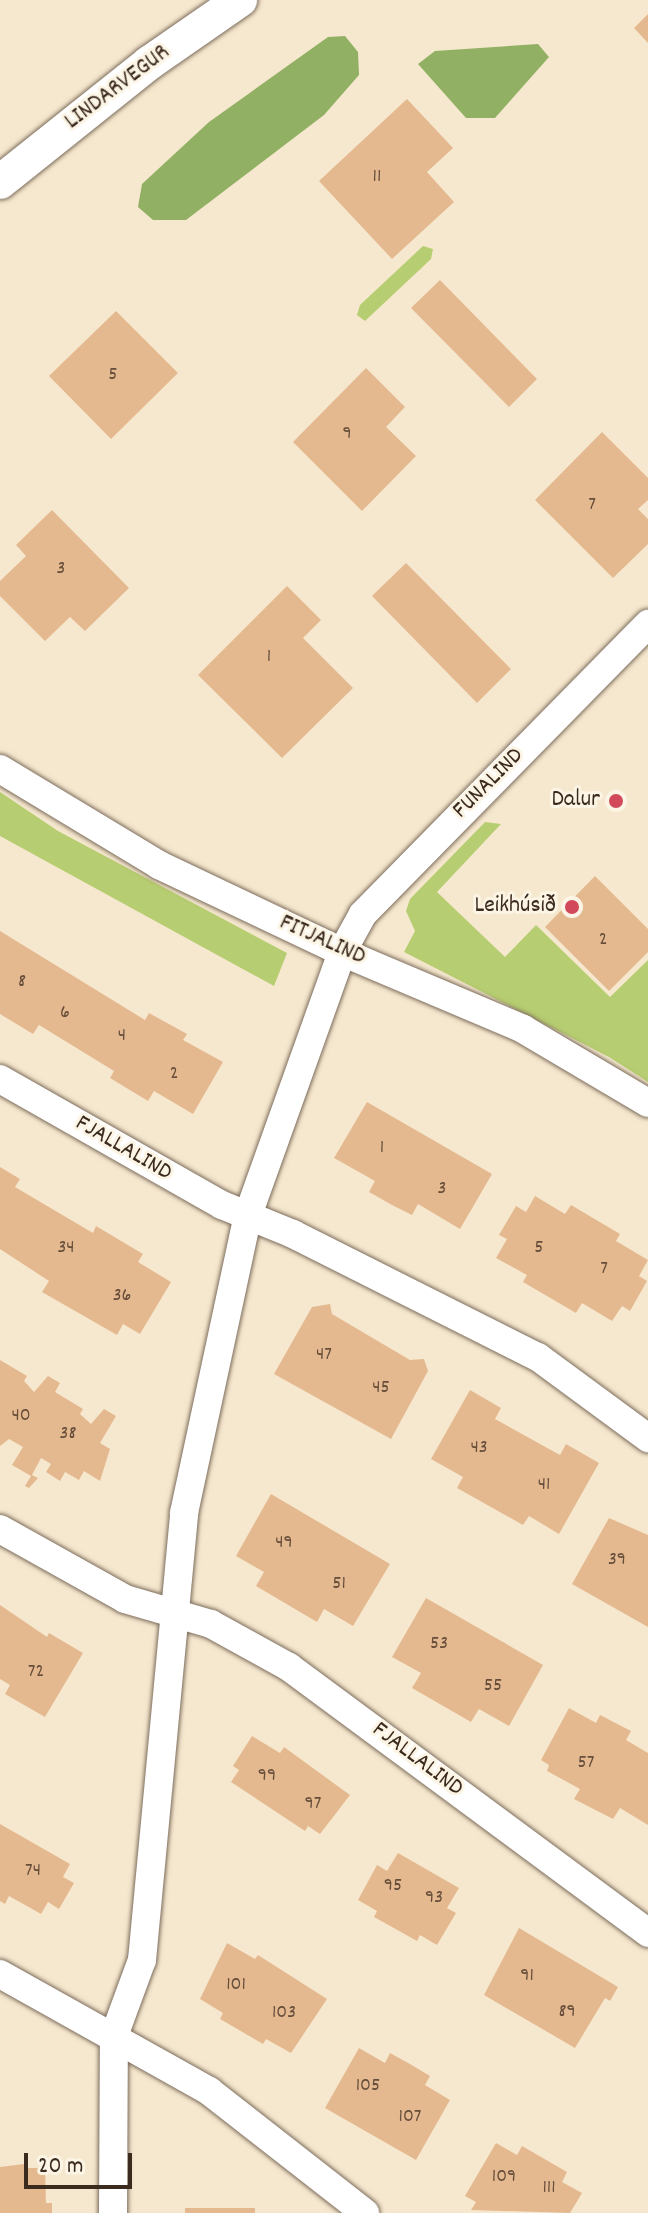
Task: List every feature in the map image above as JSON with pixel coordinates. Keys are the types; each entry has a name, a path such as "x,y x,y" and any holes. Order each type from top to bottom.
{"street":[{"name":"LINDARVEGUR","path":"0,182 149,63 240,0"},
{"name":"FUNALIND","path":"342,952 380,893 648,624"},
{"name":"FITJALIND","path":"0,769 159,865 342,952 523,1029 648,1103"},
{"path":"113,2213 114,2036 142,1960 172,1613 184,1513 248,1215 342,952"},
{"name":"FJALLALIND","path":"0,1079 248,1215 538,1357 648,1438"},
{"name":"FJALLALIND","path":"0,1529 125,1599 211,1624 289,1667 648,1933"},
{"path":"0,1974 209,2091 365,2213"}],"green space":[{"path":"345,36 358,52 359,75 324,115 186,220 153,220 138,207 142,184 209,122 328,37"},
{"path":"538,44 549,57 495,118 466,118 418,64 435,51"},
{"path":"423,246 433,249 431,259 365,321 357,315 360,305"},
{"path":"0,792 58,831 287,953 274,986 0,836"},
{"path":"485,822 501,824 437,892 505,957 536,925 610,997 648,960 648,1082 609,1057 404,952 415,931 406,911 410,899"}],"building":[{"path":"648,14 648,43 634,28"},
{"path":"407,99 453,148 427,172 454,202 392,259 319,181"},
{"path":"440,280 537,379 509,407 411,308"},
{"path":"116,311 178,373 111,439 49,376"},
{"path":"366,368 405,407 386,427 416,456 362,511 293,442"},
{"path":"602,432 648,478 648,500 638,509 648,519 648,544 613,578 535,500"},
{"path":"52,510 129,588 85,631 70,617 45,641 0,596 0,581 26,556 16,545"},
{"path":"406,563 511,669 477,703 372,596"},
{"path":"287,586 321,620 303,638 353,688 282,758 198,675"},
{"path":"595,876 648,929 648,952 609,991 545,927"},
{"path":"0,931 145,1020 149,1013 187,1034 183,1040 223,1062 193,1114 154,1091 148,1101 110,1078 114,1071 39,1025 33,1034 0,1014"},
{"path":"367,1102 492,1174 460,1229 418,1204 412,1215 392,1205 369,1192 375,1181 334,1158"},
{"path":"0,1167 20,1179 15,1187 93,1233 96,1226 143,1254 138,1262 171,1282 140,1334 123,1324 117,1335 42,1292 49,1281 0,1249"},
{"path":"535,1196 565,1214 571,1205 620,1234 616,1241 648,1260 639,1276 647,1281 630,1311 622,1306 612,1321 582,1303 576,1313 523,1282 527,1275 496,1258 507,1239 499,1235 516,1206 526,1212"},
{"path":"330,1304 332,1314 410,1360 424,1359 428,1371 391,1439 274,1374 312,1307"},
{"path":"0,1360 27,1376 24,1381 34,1392 48,1376 60,1383 55,1392 83,1409 80,1414 91,1424 104,1409 116,1416 100,1443 110,1449 100,1481 84,1471 79,1480 65,1472 60,1481 46,1472 51,1464 41,1458 32,1475 38,1478 29,1488 25,1486 31,1476 12,1465 23,1447 9,1439 0,1446"},
{"path":"470,1390 501,1408 495,1419 560,1455 566,1444 599,1463 559,1534 529,1516 523,1525 457,1488 463,1477 431,1459"},
{"path":"271,1494 390,1564 353,1626 324,1609 317,1622 256,1586 264,1572 236,1556"},
{"path":"609,1518 648,1535 648,1627 572,1584"},
{"path":"426,1598 543,1665 509,1726 479,1709 471,1722 412,1688 421,1673 392,1657"},
{"path":"0,1605 47,1637 49,1633 83,1653 45,1717 5,1694 10,1685 0,1679"},
{"path":"569,1708 596,1723 600,1715 631,1731 626,1740 648,1753 648,1825 620,1808 613,1819 574,1799 580,1789 547,1771 549,1765 541,1760"},
{"path":"252,1736 280,1753 284,1747 350,1795 320,1834 308,1826 305,1831 231,1782 239,1770 233,1766"},
{"path":"0,1824 70,1864 63,1877 74,1883 59,1909 48,1902 41,1914 9,1896 5,1904 0,1901"},
{"path":"398,1853 459,1888 447,1908 456,1913 437,1945 420,1935 417,1941 374,1917 377,1911 358,1900 377,1865 387,1871"},
{"path":"519,1928 618,1987 610,2001 605,1998 575,2048 484,1995"},
{"path":"227,1943 255,1959 258,1955 327,1999 291,2053 266,2039 263,2044 220,2019 223,2013 200,1999"},
{"path":"359,2048 385,2063 390,2053 410,2064 430,2076 425,2085 450,2100 416,2160 325,2108"},
{"path":"496,2143 517,2155 522,2146 567,2172 562,2182 582,2193 570,2213 471,2210 476,2202 465,2196"},
{"path":"24,2164 24,2168 45,2168 46,2203 52,2203 52,2213 0,2213 0,2167"},
{"path":"185,2208 255,2208 255,2213 185,2213"}],"place":[{"name":"Dalur","path":"616,801"},
{"name":"Leikhúsið","path":"572,907"}]}
